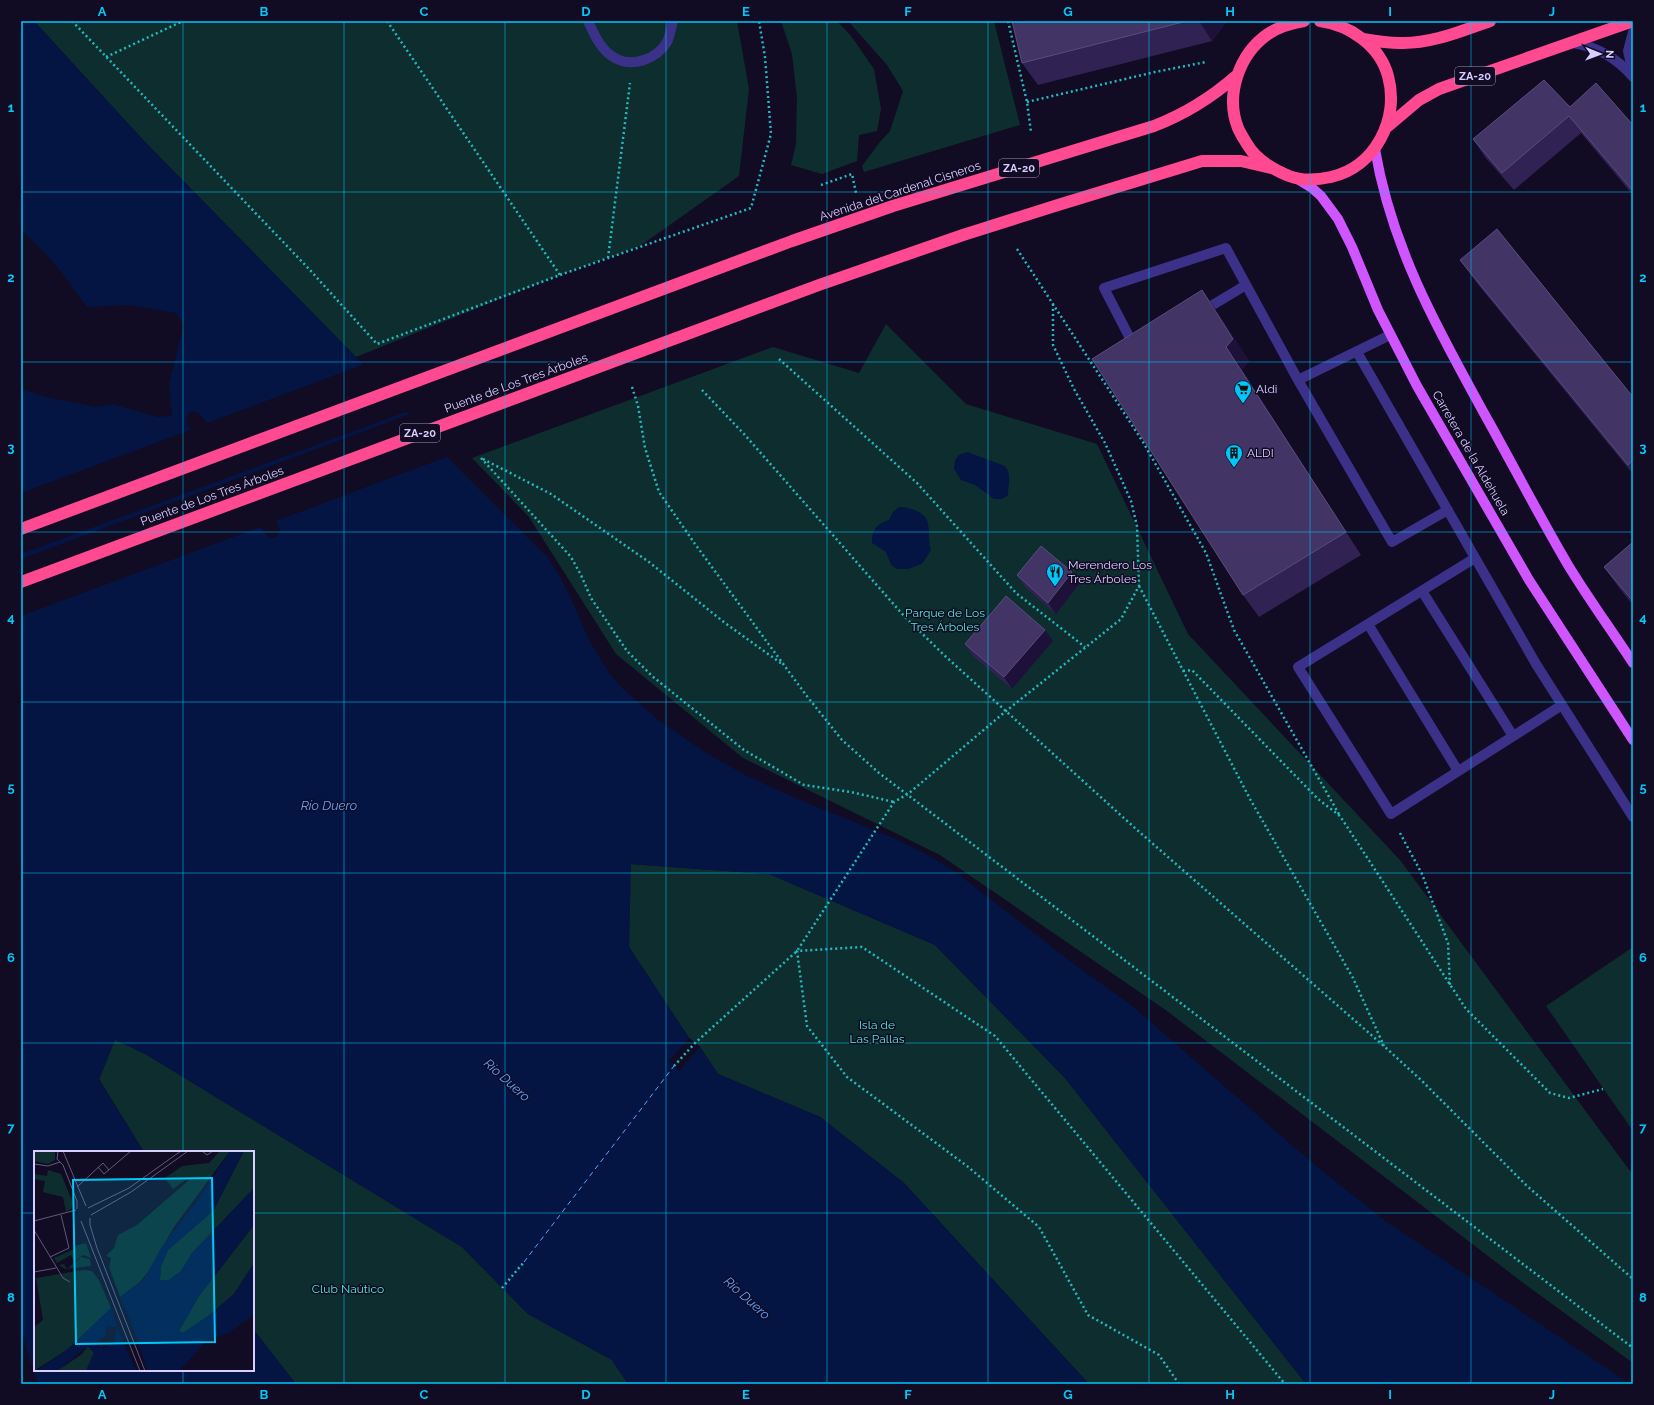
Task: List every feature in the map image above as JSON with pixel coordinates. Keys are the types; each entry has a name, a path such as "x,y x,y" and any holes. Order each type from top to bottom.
{"highway":[{"path":"1304,21 1292,22 1268,34 1248,52 1236,76 1232,103 1238,128 1250,150 1271,168 1296,178 1318,180 1340,175 1359,165 1375,149 1387,127 1391,101 1388,76 1378,55 1363,39 1346,25 1320,21"},
{"path":"1363,39 1399,43 1425,41 1490,21"},
{"name":"ZA-20","path":"1387,127 1419,100 1439,89 1574,43 1633,21"},
{"name":"Avenida del Cardenal Cisneros","path":"21,529 792,241 893,206 1154,126 1195,107 1236,76"},
{"name":"Puente de Los Tres Árboles","path":"21,582 818,285 1058,204 1202,161 1227,160 1256,164 1271,168"}],"main road":[{"path":"1375,149 1382,190 1394,229 1411,272 1438,328 1569,565 1633,664"},
{"name":"Carretera de la Aldehuela","path":"1296,178 1312,188 1321,196 1338,219 1352,247 1378,310 1421,393 1529,580 1633,740"}],"street":[{"path":"588,21 595,36 608,52 615,58 633,63 646,59 658,52 667,42 673,21"},
{"path":"1633,32 1628,51 1633,73"},
{"path":"1574,43 1599,49 1620,64 1633,77"},
{"path":"1143,346 1136,350 1104,288 1226,248 1298,380 1392,542 1448,510"},
{"path":"1191,318 1246,286"},
{"path":"1298,380 1390,335"},
{"path":"1357,352 1536,664 1633,817"},
{"path":"1475,558 1298,667 1391,814 1562,705"},
{"path":"1422,591 1513,736"},
{"path":"1368,624 1458,771"}],"path":[{"path":"72,21 309,269 377,344 560,275 752,208 772,134 765,57 759,21"},
{"path":"106,57 183,21"},
{"path":"387,21 560,275"},
{"path":"1008,21 1027,102 1031,132"},
{"path":"1027,102 1155,72 1206,62"},
{"path":"608,258 633,63"},
{"path":"821,184 852,174 856,193"},
{"path":"1017,249 1143,442 1206,552 1234,630 1340,816 1466,1009 1550,1093 1569,1098 1603,1089"},
{"path":"1053,303 1053,345 1074,389 1104,443 1131,501 1137,526 1139,586 1250,798 1353,978 1385,1047"},
{"path":"779,359 917,483 1016,592 1085,647"},
{"path":"632,387 638,406 645,448 659,492 695,544 784,665 842,740 879,773 1633,1348"},
{"path":"702,390 744,434 856,564 904,616 944,655 1136,829 1385,1047 1526,1185 1633,1279"},
{"path":"784,665 725,623 649,562 557,498 481,458 571,557 591,598 613,631 627,651 652,676 744,750 804,785 851,792 894,802"},
{"path":"674,1066 695,1042 797,951 894,802 908,794 1006,711 1121,619 1139,586"},
{"path":"1183,671 1192,670 1318,799 1340,816"},
{"path":"1391,814 1422,874 1448,943 1450,986"},
{"path":"797,951 862,947 995,1036 1285,1384"},
{"path":"797,951 807,1026 846,1077 967,1166 1039,1227 1088,1315 1159,1355 1179,1384"},
{"path":"502,1288 524,1262"}],"green space":[{"path":"34,21 737,21 749,89 739,176 640,246 560,275 356,357 144,141"},
{"path":"781,21 837,21 851,36 874,69 881,109 877,131 859,135 857,161 822,174 791,165 796,144 797,98 792,54"},
{"path":"848,21 994,21 1020,125 864,172 862,166 890,131 903,91 887,65"},
{"name":"Parque de Los Tres Árboles","path":"886,324 966,404 1097,444 1188,634 1400,860 1630,1171 1633,1170 1633,1363 1526,1285 1167,1011 940,855 743,758 616,654 529,517 472,458 773,347 859,373"},
{"name":"Isla de Las Pallas","path":"630,864 769,874 935,945 1065,1078 1306,1384 1089,1384 904,1183 820,1117 718,1074 700,1047 689,1038 629,947"},
{"path":"1633,947 1633,1131 1546,1006"},
{"name":"Club Naútico","path":"115,1039 147,1055 462,1247 528,1314 612,1360 628,1384 296,1384 254,1330 254,1151 143,1151 99,1079"}],"water":[{"name":"Río Duero","path":"21,21 34,21 144,141 356,357 453,463 548,558 559,575 572,601 590,642 609,673 623,689 661,722 708,754 747,776 793,797 891,837 926,854 954,871 1074,964 1131,1005 1316,1166 1388,1223 1630,1384 1306,1384 1065,1078 935,945 769,874 631,864 629,947 689,1038 700,1047 718,1074 820,1117 904,1183 1089,1384 628,1384 612,1360 528,1314 462,1247 147,1055 115,1040 99,1080 143,1151 34,1151 34,1371 254,1371 254,1330 296,1384 38,1384 21,1331 21,389 46,397 96,407 112,404 157,417 172,416 169,384 184,325 176,313 130,305 87,307 47,255 21,230"},
{"path":"967,452 1005,466 1009,476 1008,495 1002,499 994,499 975,485 961,480 954,469 955,460 959,455"},
{"path":"899,507 912,509 921,513 927,520 929,528 931,550 922,564 908,569 897,569 891,565 886,552 872,543 874,531 878,525 889,520 893,512"}],"pier":[{"path":"365,364 408,411 21,554 21,493 190,430 186,421 187,417 193,411 200,414 207,423"},
{"path":"410,414 449,456 276,521 280,530 277,537 269,537 260,527 21,616 21,559"},
{"path":"689,1038 700,1047 679,1071 669,1061"}],"building":[{"path":"1012,21 1187,21 1022,63"},
{"path":"1544,80 1570,107 1596,83 1633,125 1633,191 1569,116 1502,173 1473,139"},
{"path":"1497,229 1633,397 1633,460 1628,465 1460,260"},
{"name":"ALDI","path":"1202,290 1233,339 1226,347 1346,532 1243,595 1092,359"},
{"path":"1633,542 1633,601 1604,567"},
{"path":"1041,546 1072,572 1048,603 1017,575"},
{"path":"1006,596 1045,630 1004,677 965,644"}],"ferry route":[{"path":"524,1262 674,1066"}],"place":[{"name":"Aldi","path":"1243,404"},
{"name":"ALDI","path":"1234,468"},
{"name":"Merendero Los Tres Árboles","path":"1055,587"}]}
